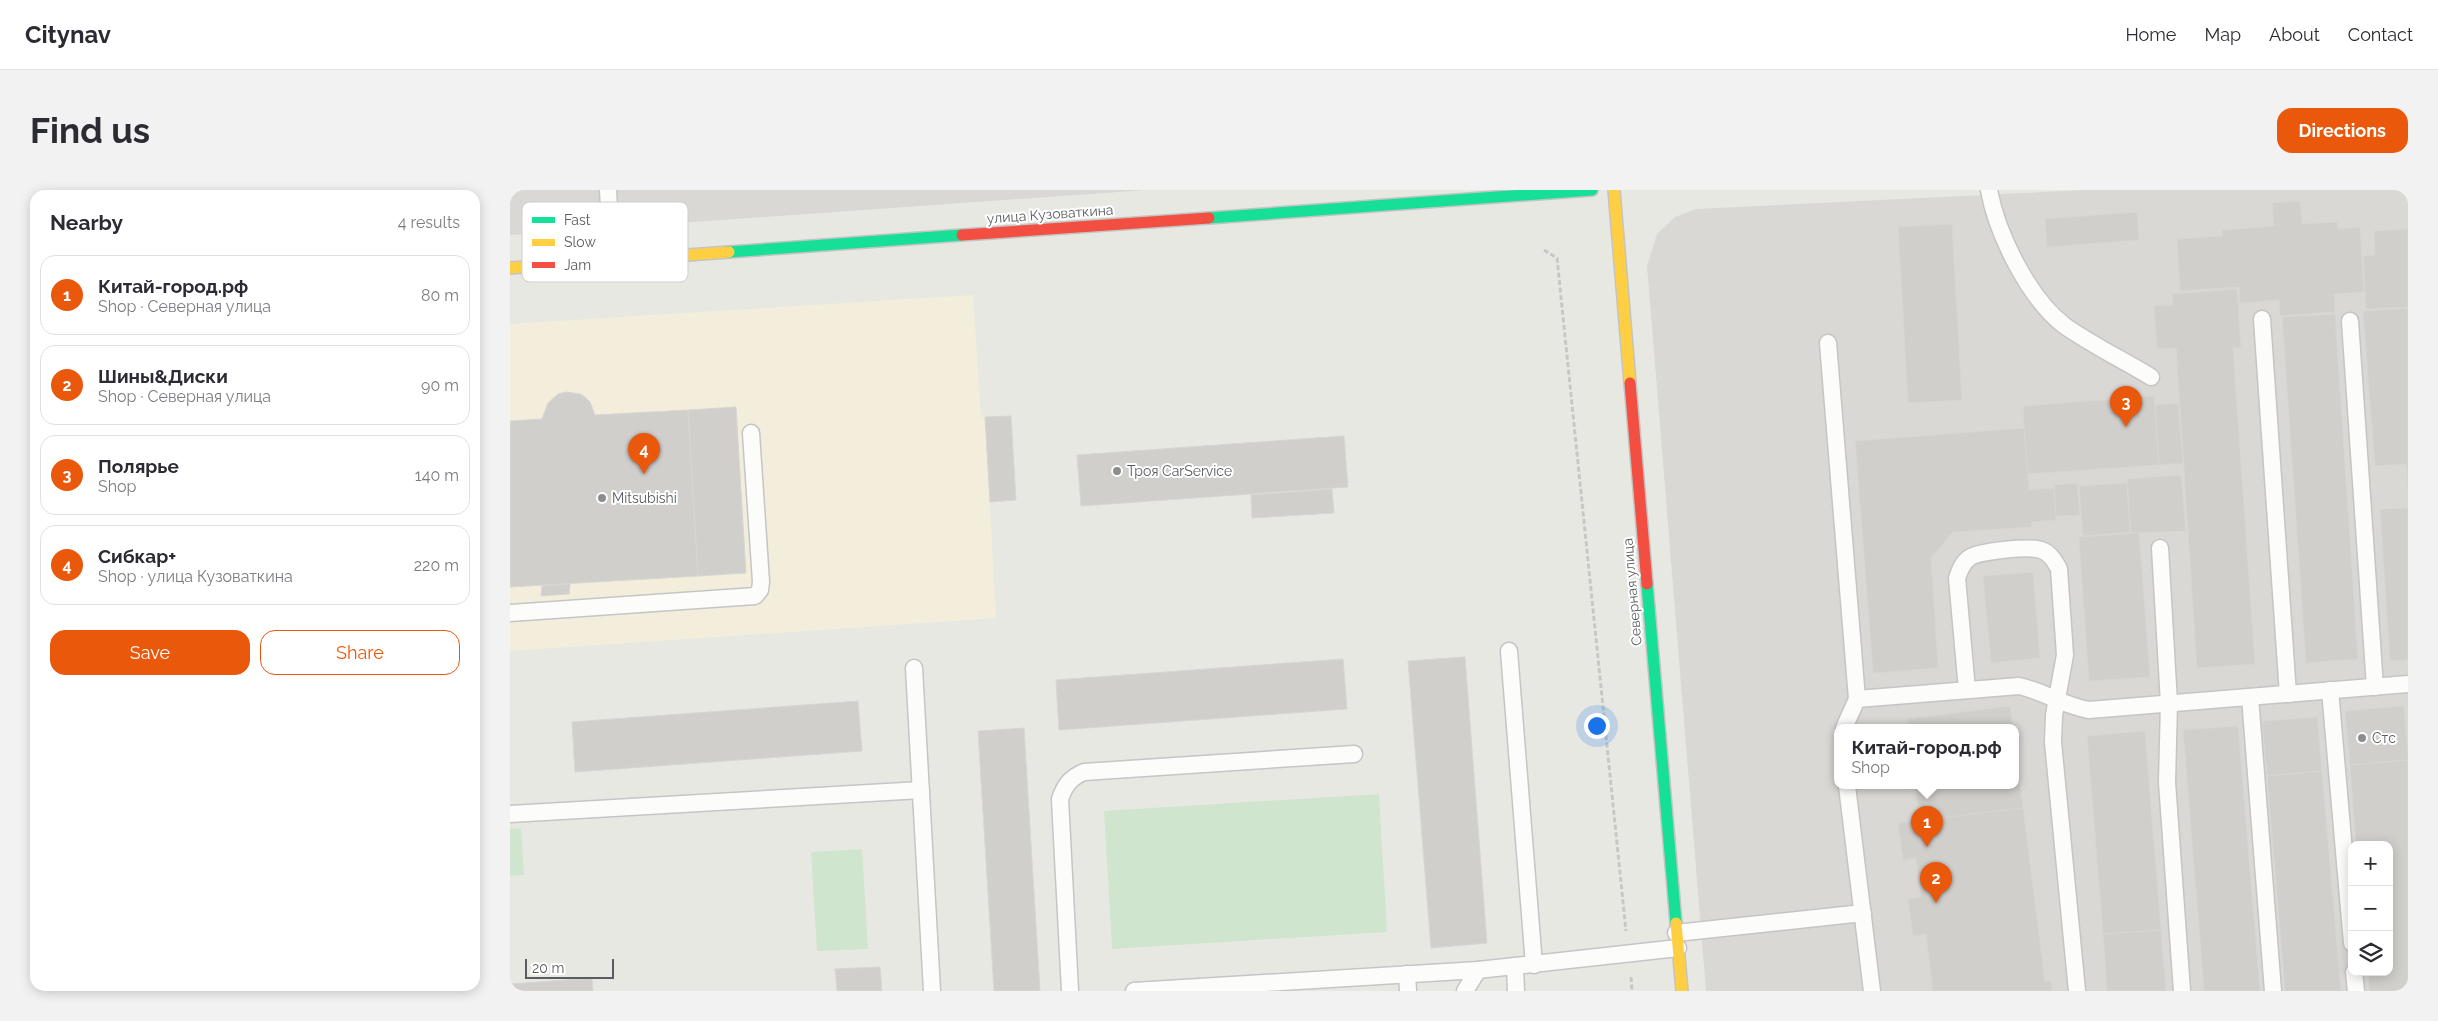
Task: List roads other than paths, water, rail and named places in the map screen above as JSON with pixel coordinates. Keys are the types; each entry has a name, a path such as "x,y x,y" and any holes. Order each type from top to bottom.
{"main road":[{"name":"улица Кузоваткина","path":"688,255 1592,190"},
{"name":"Северная улица","path":"1614,190 1682,991"}],"lane":[{"path":"1988,190 1992,208 2009,247 2027,280 2043,303 2065,325 2152,377"},
{"path":"2262,319 2288,694"},
{"path":"2350,321 2375,687"},
{"path":"1828,343 1857,699 1846,724"},
{"path":"510,613 755,596 760,590 762,582 751,433"},
{"path":"2160,548 2169,703 2167,782 2182,991"},
{"path":"1967,690 1957,578 1961,566 1969,557 1982,553 2030,549 2042,550 2052,557 2059,569 2065,655 2056,699 2053,742 2077,991"},
{"path":"1509,651 1534,965"},
{"path":"914,668 932,991"},
{"path":"1857,699 2019,686 2073,707 2089,710 2408,684"},
{"path":"2330,690 2351,931"},
{"path":"2250,697 2273,991"},
{"path":"1070,991 1060,799 1065,786 1074,776 1084,772 1354,754"},
{"path":"1847,789 1872,991"},
{"path":"510,814 921,790"},
{"path":"1134,991 1534,965 1628,953 1677,941 1863,913"},
{"path":"1515,966 1516,991"},
{"path":"1465,991 1478,970"},
{"path":"1407,974 1408,991"},
{"path":"2354,976 2356,991"}],"place":[{"name":"Полярье","path":"2126,427"},
{"name":"Троя CarService","path":"1117,471"},
{"name":"Сибкар+","path":"644,474"},
{"name":"Mitsubishi","path":"602,498"},
{"name":"Стс","path":"2362,738"},
{"name":"Китай-город.рф","path":"1927,847"},
{"name":"Шины&Диски","path":"1936,903"}]}
